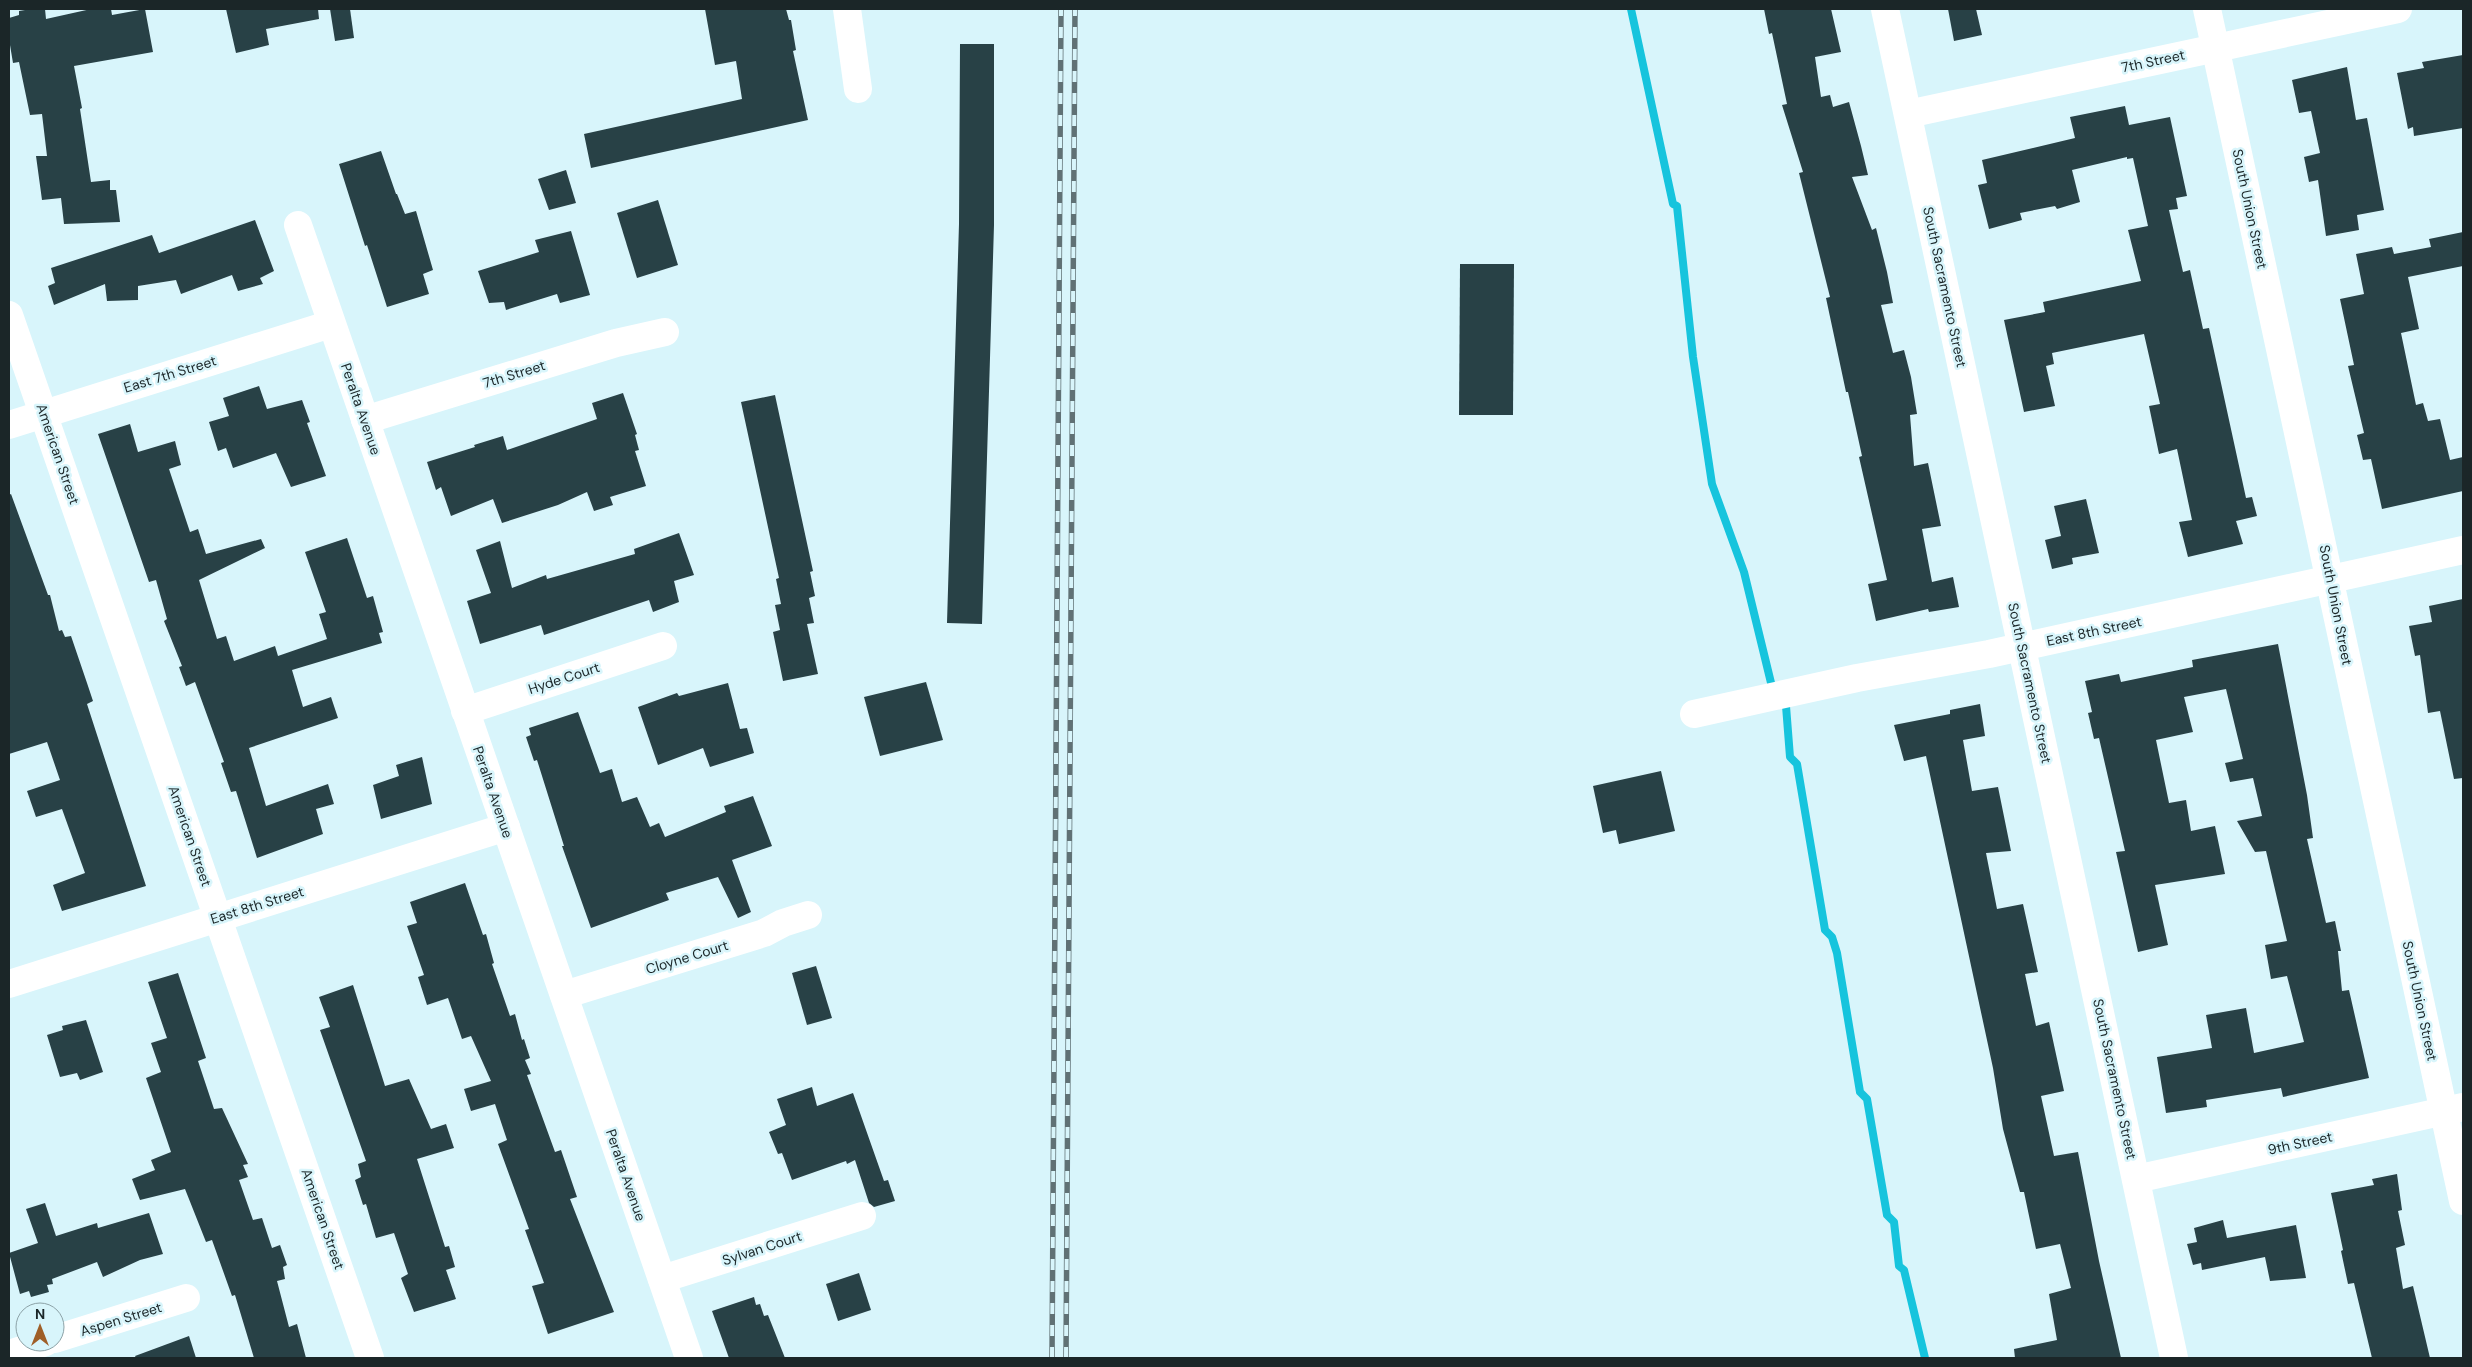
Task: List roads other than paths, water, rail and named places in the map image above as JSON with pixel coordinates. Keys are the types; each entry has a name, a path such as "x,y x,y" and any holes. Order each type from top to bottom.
{"street":[{"path":"847,9 858,89"},
{"name":"South Sacramento Street","path":"1885,9 2174,1358"},
{"name":"South Union Street","path":"2207,9 2331,579 2454,1109 2463,1202"},
{"name":"7th Street","path":"1908,114 2398,9"},
{"name":"Peralta Avenue","path":"298,225 689,1358"},
{"name":"American Street","path":"9,315 370,1358"},
{"name":"East 7th Street","path":"9,425 331,324"},
{"name":"7th Street","path":"365,420 616,343 665,332"},
{"name":"East 8th Street","path":"1694,714 1786,693 2023,646 2463,550"},
{"name":"Hyde Court","path":"466,711 663,646"},
{"name":"East 8th Street","path":"9,984 506,827"},
{"name":"Cloyne Court","path":"564,995 764,933 783,923 808,915"},
{"name":"9th Street","path":"2136,1179 2454,1109"},
{"name":"Sylvan Court","path":"662,1279 862,1216"},
{"name":"Aspen Street","path":"65,1336 186,1298"}],"waterway":[{"path":"1631,9 1673,204 1677,206 1693,357 1712,484 1744,572 1773,691"},
{"path":"1781,702 1786,706 1790,757 1797,764 1825,930 1832,937 1837,953 1860,1092 1867,1099 1887,1215 1894,1222 1899,1266 1904,1270 1925,1358"}],"railway":[{"path":"1052,1358 1061,9"},
{"path":"1066,1358 1075,9"}]}
